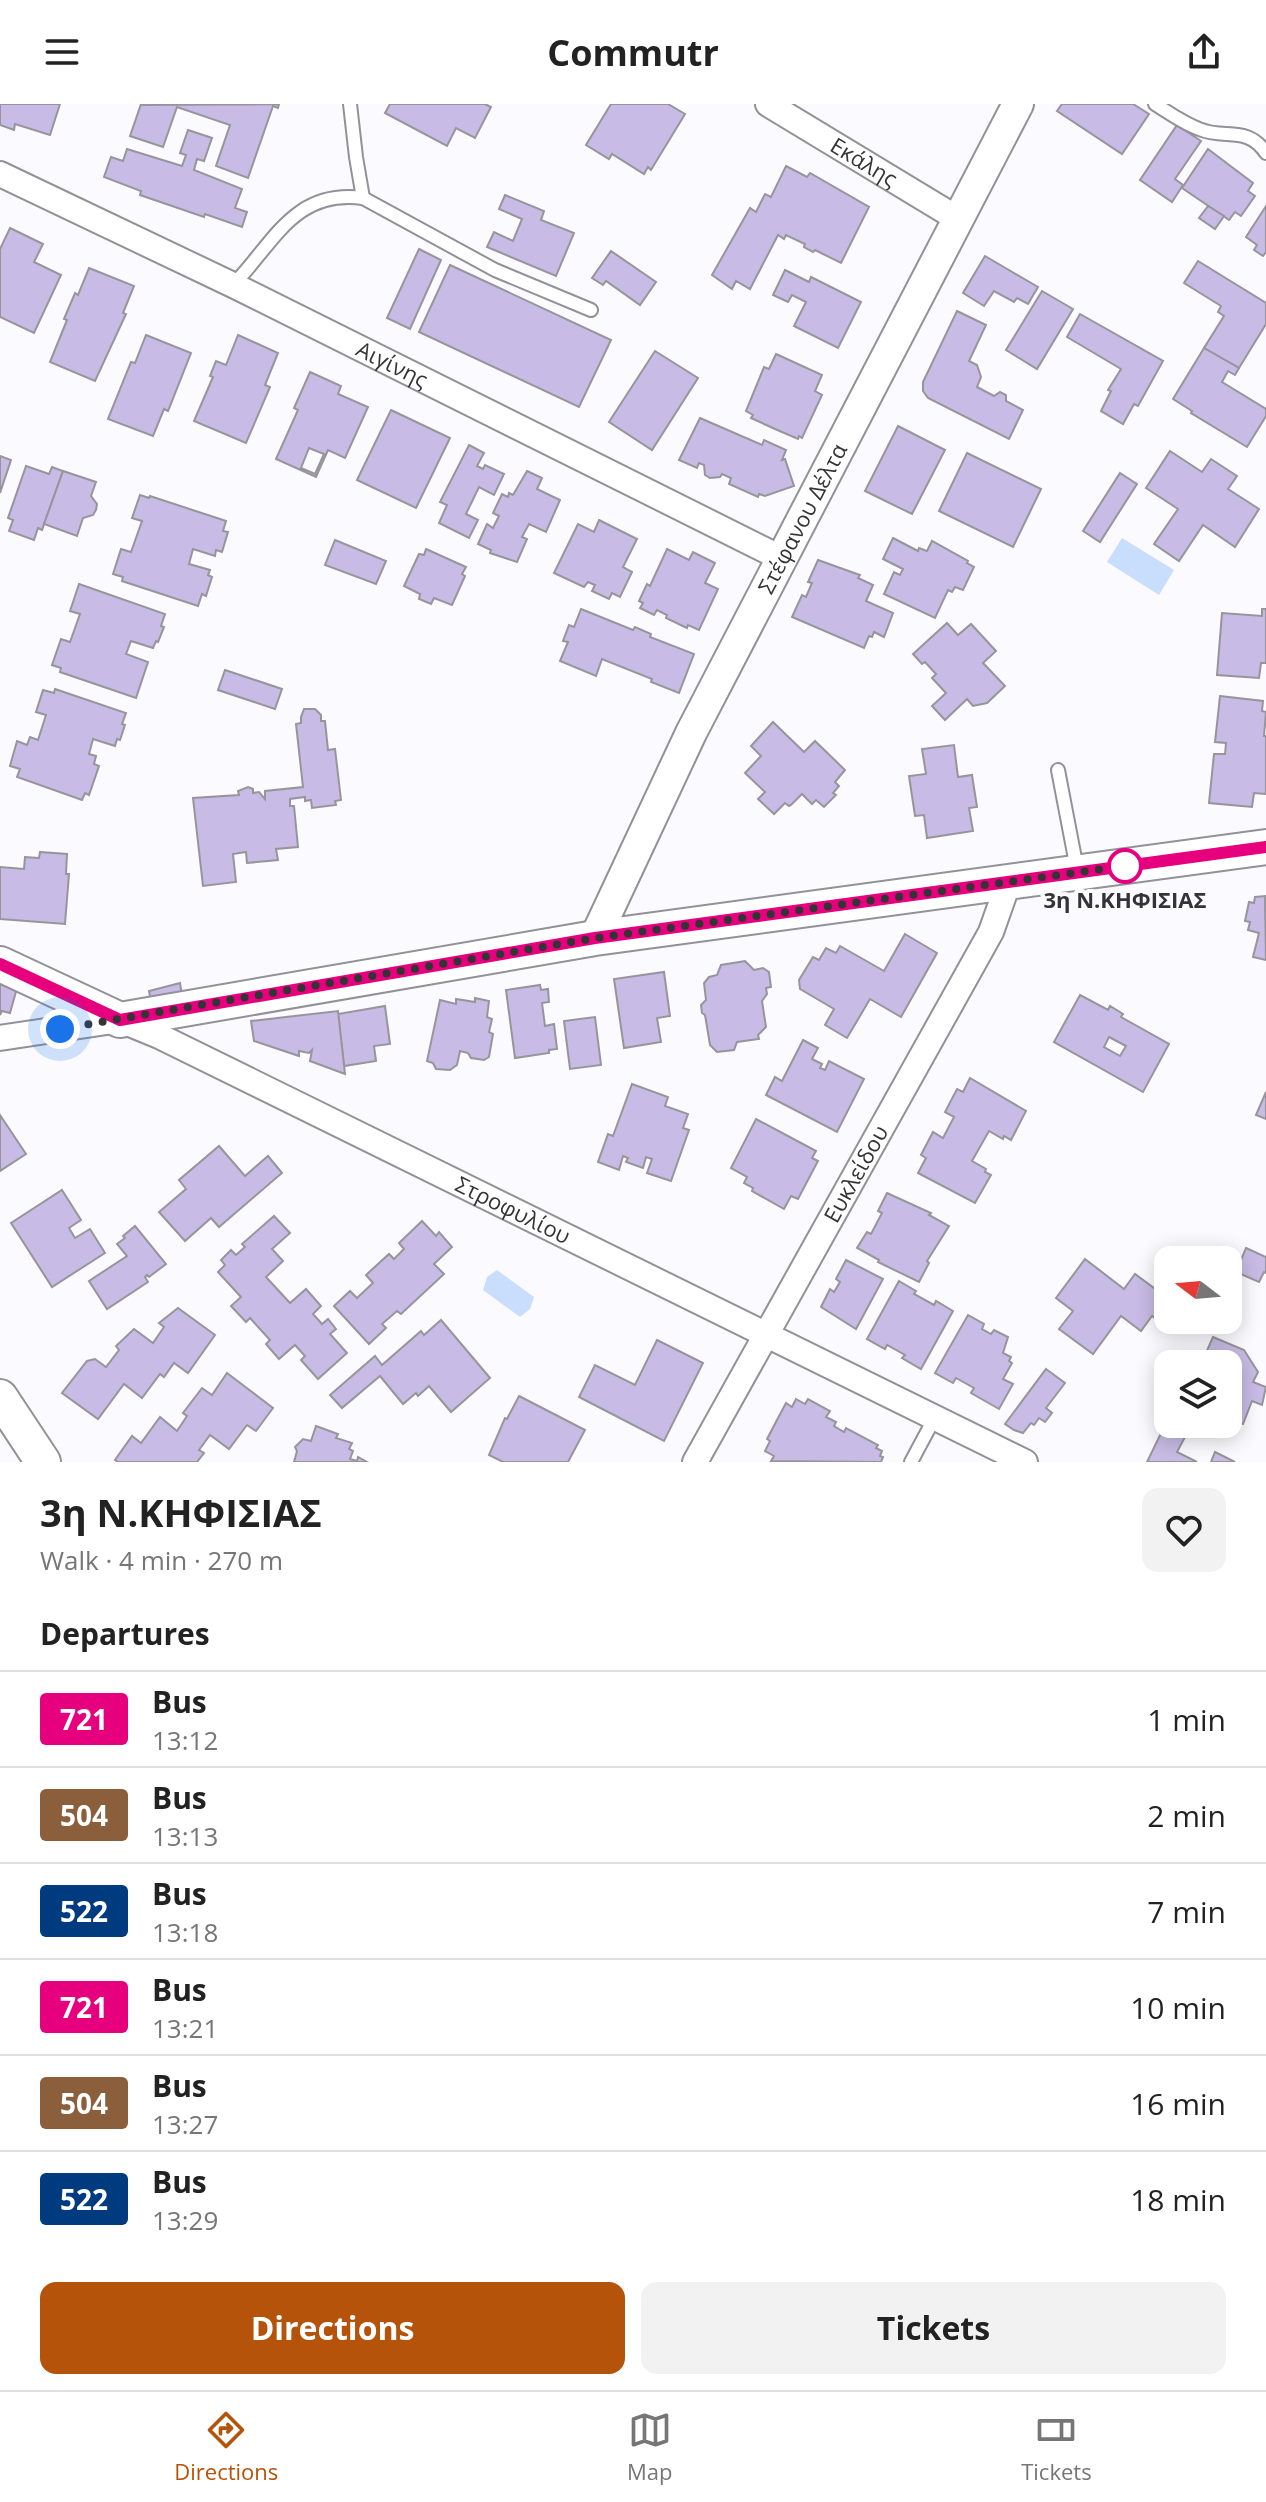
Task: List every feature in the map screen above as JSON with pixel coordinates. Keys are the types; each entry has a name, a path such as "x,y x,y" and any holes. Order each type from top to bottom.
{"main road":[{"path":"120,1020 595,938 1266,847"},
{"name":"Στροφυλίου","path":"0,964 120,1020"},
{"path":"0,1397 43,1462"}],"street":[{"name":"Εκάλης","path":"768,104 958,219"},
{"name":"Στέφανου Δέλτα","path":"595,938 691,733 1018,104"},
{"name":"Αιγίνης","path":"0,174 233,285 783,559"},
{"name":"Ευκλείδου","path":"695,1462 991,932 1009,881"},
{"name":"Στροφυλίου","path":"120,1020 159,1036 1025,1462"},
{"path":"0,1038 120,1020"}],"lane":[{"path":"350,104 363,198"},
{"path":"1155,104 1198,129 1212,134 1233,133 1257,141 1266,153"},
{"path":"233,285 252,266 277,231 300,210 325,199 347,196 363,198 495,270 591,310"},
{"path":"1058,770 1078,873"},
{"path":"911,1462 935,1417"}],"water":[{"path":"1122,538 1174,570 1159,595 1107,562"},
{"path":"497,1270 534,1297 530,1309 520,1317 483,1290 487,1277"}],"building":[{"path":"0,104 60,104 50,135 15,124 14,130 0,125"},
{"path":"141,104 279,104 278,108 273,106 248,178 216,166 230,125 177,107 163,147 130,136"},
{"path":"390,104 485,104 491,107 475,138 456,128 447,146 385,113"},
{"path":"611,104 668,104 685,114 651,170 648,167 644,174 612,154 609,159 586,145"},
{"path":"1062,104 1133,104 1149,114 1122,154 1057,111"},
{"path":"1177,125 1201,141 1175,179 1183,185 1172,202 1140,180"},
{"path":"188,130 212,138 204,161 197,159 194,170 242,189 235,208 247,212 242,227 140,195 141,191 104,177 111,157 123,161 127,149 182,166 186,155 180,153"},
{"path":"1208,149 1253,183 1248,191 1255,196 1241,216 1235,212 1229,220 1182,188"},
{"path":"786,166 807,177 810,173 869,207 841,263 815,250 813,252 804,247 805,244 786,235 784,239 778,235 750,289 736,281 732,289 712,275 750,208 756,212 765,194 771,197"},
{"path":"505,195 544,211 541,220 574,233 556,276 487,247 494,232 513,241 522,219 499,209"},
{"path":"1208,206 1224,216 1215,229 1199,218"},
{"path":"1266,206 1266,252 1263,256 1254,250 1257,245 1246,237"},
{"path":"10,228 43,244 34,262 61,275 34,333 0,317 0,249"},
{"path":"419,249 441,260 410,329 387,318"},
{"path":"611,251 656,282 640,305 606,281 603,285 592,278"},
{"path":"985,256 1038,287 1028,304 1017,298 1014,302 994,291 984,306 963,293"},
{"path":"1198,261 1266,303 1266,324 1239,368 1204,348 1224,316 1218,312 1221,306 1184,283"},
{"path":"450,265 611,340 579,407 419,332"},
{"path":"89,268 134,286 123,313 126,314 95,381 50,362 67,320 64,319"},
{"path":"785,270 809,282 811,277 861,302 838,348 794,326 806,302 792,295 788,302 773,295"},
{"path":"1042,291 1073,309 1037,369 1006,350"},
{"path":"957,311 986,325 969,361 977,365 981,377 977,387 994,396 1000,392 1006,395 1006,401 1023,410 1009,439 928,398 923,391 923,382"},
{"path":"1080,314 1163,361 1138,406 1134,404 1123,424 1101,411 1111,391 1108,390 1121,369 1067,337"},
{"path":"146,335 191,353 168,411 164,409 153,436 108,419 131,362 135,363"},
{"path":"238,335 278,353 265,385 270,387 246,443 194,421 213,377 210,376 216,361 226,365"},
{"path":"1204,348 1239,368 1235,375 1228,371 1222,382 1266,409 1266,416 1247,447 1173,399"},
{"path":"655,351 698,378 652,450 609,422"},
{"path":"776,354 822,375 815,391 822,395 802,438 751,418 753,415 746,411 764,367 769,369"},
{"path":"310,372 341,386 338,394 368,407 345,458 328,450 316,477 276,459 298,410 294,408","holes":["309,448 324,454 315,474 301,468"]},
{"path":"391,410 450,438 416,508 357,480"},
{"path":"700,418 762,445 764,440 786,450 782,460 785,459 794,486 765,496 759,494 758,497 729,484 731,478 722,474 710,478 705,475 704,465 699,463 697,468 679,460"},
{"path":"898,426 945,450 912,514 865,491"},
{"path":"469,445 484,453 477,466 483,469 485,465 504,474 494,495 479,487 466,514 478,520 469,538 439,523 447,505 440,502"},
{"path":"1170,451 1202,472 1211,459 1237,476 1228,489 1259,509 1235,547 1203,525 1179,561 1154,544 1178,509 1146,488"},
{"path":"967,453 1041,489 1013,547 939,511"},
{"path":"0,456 11,460 0,493"},
{"path":"26,466 49,474 52,467 63,471 42,530 38,528 34,540 9,531 13,520 8,518"},
{"path":"63,471 96,482 91,496 97,504 96,510 93,515 83,518 77,536 44,524"},
{"path":"527,471 542,478 537,489 560,500 546,532 529,524 522,537 527,539 517,562 490,553 491,550 478,544 487,524 493,528 499,516 493,513 502,494 508,497 509,493 513,495"},
{"path":"1120,473 1137,484 1100,542 1083,531"},
{"path":"140,495 226,521 223,531 228,532 222,552 216,550 215,556 193,549 189,564 210,570 208,575 212,577 206,596 202,594 198,606 122,581 123,577 113,574 121,549 131,552 142,521 132,518"},
{"path":"599,520 637,539 623,567 632,572 620,597 612,593 609,599 592,591 595,585 588,582 584,587 554,573 578,524 594,532"},
{"path":"893,538 918,551 919,548 927,551 932,541 974,567 963,590 955,587 952,592 948,590 935,618 884,594 894,572 900,575 903,569 883,559"},
{"path":"335,540 386,561 376,584 325,565"},
{"path":"426,549 466,567 452,605 434,598 431,604 419,599 420,594 404,586 419,554 424,555"},
{"path":"667,549 689,560 693,552 715,563 705,583 718,589 699,630 666,618 667,615 657,610 654,615 640,608 643,603 639,601 647,584 650,586"},
{"path":"818,560 860,575 858,578 873,585 866,601 893,613 884,637 874,632 864,648 792,617 802,595 806,597 812,583 808,582"},
{"path":"79,584 165,614 161,626 164,627 153,648 131,641 126,654 148,662 136,698 60,672 61,668 52,665 61,639 70,642 80,614 70,611"},
{"path":"581,609 633,630 635,627 651,634 650,637 694,654 679,693 602,659 596,676 560,661 568,642 563,641 569,625 574,627"},
{"path":"1262,609 1266,609 1266,663 1261,663 1259,678 1217,675 1222,613 1262,616"},
{"path":"947,623 958,635 971,624 996,651 983,663 1005,686 987,703 973,706 967,699 945,720 932,706 946,693 932,678 936,674 913,654"},
{"path":"225,670 282,689 275,709 218,690"},
{"path":"55,689 126,713 120,740 117,739 115,746 93,739 89,754 96,756 94,764 99,766 89,795 85,793 82,800 17,777 20,769 10,766 17,741 27,745 30,737 38,740 46,715 36,712 43,690 54,693"},
{"path":"1220,696 1263,701 1262,711 1266,712 1266,794 1254,793 1252,807 1209,803 1214,754 1225,754 1226,743 1215,742"},
{"path":"304,709 315,709 321,715 321,721 325,721 328,750 335,749 341,800 335,801 336,805 312,808 311,800 305,801 305,797 290,799 290,806 294,806 298,847 276,849 278,860 247,863 246,852 233,854 236,882 203,886 193,798 239,795 238,791 248,787 265,799 265,791 303,787 296,724 301,723"},
{"path":"773,722 804,752 815,741 845,770 835,782 839,786 833,793 836,795 824,807 816,800 812,804 802,794 791,805 785,803 774,814 758,799 765,792 745,773 761,756 751,746"},
{"path":"954,745 958,777 972,775 977,807 969,808 973,831 927,838 924,815 915,816 909,776 926,774 922,749"},
{"path":"40,852 67,854 66,874 69,874 65,924 0,919 0,867 24,869 25,857 39,858"},
{"path":"1266,896 1266,960 1253,957 1259,933 1248,930 1250,922 1245,921 1249,902 1254,903 1255,897"},
{"path":"905,934 937,953 901,1017 870,999 847,1038 825,1025 834,1009 800,989 799,980 813,957 819,960 826,948 836,953 840,946 884,971"},
{"path":"745,961 754,970 763,968 769,972 771,987 766,988 767,994 762,1001 766,1027 758,1035 759,1039 737,1042 734,1050 717,1052 710,1045 705,1015 702,1013 701,1005 706,1000 704,983 709,977 717,975 721,965"},
{"path":"664,972 670,1016 657,1018 661,1042 624,1048 614,979"},
{"path":"0,977 17,988 10,1013 2,1011 0,1015"},
{"path":"180,983 182,995 152,1007 149,991"},
{"path":"540,985 541,990 548,989 549,1002 542,1003 545,1026 554,1024 557,1049 515,1058 506,990"},
{"path":"1080,995 1108,1010 1110,1006 1123,1014 1121,1017 1169,1044 1143,1092 1054,1042","holes":["1109,1037 1126,1046 1120,1056 1104,1047"]},
{"path":"475,998 489,1001 487,1017 492,1019 489,1032 493,1034 489,1057 484,1060 471,1058 468,1053 460,1051 457,1065 450,1070 436,1069 433,1063 427,1061 440,1000 456,1004 456,999 475,1002"},
{"path":"385,1006 390,1044 374,1046 376,1061 344,1066 338,1014"},
{"path":"338,1011 345,1074 310,1061 312,1050 309,1053 299,1051 299,1056 254,1041 251,1021"},
{"path":"595,1017 601,1065 570,1069 564,1021"},
{"path":"803,1040 818,1048 812,1059 822,1064 820,1068 825,1070 829,1061 864,1079 837,1132 766,1095 775,1077 782,1081"},
{"path":"970,1078 1026,1111 1011,1140 989,1131 972,1161 991,1175 975,1203 918,1173 926,1158 921,1155 933,1132 943,1138 954,1117 945,1112 957,1089 963,1092"},
{"path":"632,1084 668,1097 665,1106 688,1114 683,1128 689,1130 671,1181 647,1173 652,1159 646,1157 643,1168 626,1162 628,1158 623,1156 619,1170 598,1162 608,1134 613,1136"},
{"path":"1266,1092 1266,1119 1256,1115"},
{"path":"0,1115 26,1154 0,1171"},
{"path":"756,1119 816,1151 812,1158 818,1161 798,1199 791,1196 784,1209 752,1191 753,1188 744,1183 747,1177 731,1168"},
{"path":"219,1146 245,1176 268,1156 282,1173 219,1227 211,1218 185,1241 159,1212 186,1189 179,1180"},
{"path":"62,1190 81,1220 69,1228 75,1238 90,1229 105,1253 52,1287 11,1223"},
{"path":"887,1193 931,1213 929,1215 949,1226 927,1261 929,1263 919,1282 857,1248 867,1232 871,1234 882,1213 878,1211"},
{"path":"274,1216 290,1233 272,1249 283,1261 266,1277 290,1303 306,1289 321,1306 313,1314 322,1324 328,1319 336,1329 330,1334 347,1353 318,1379 301,1360 305,1356 295,1345 279,1359 266,1344 270,1340 250,1318 246,1322 231,1306 241,1297 218,1272 225,1265 221,1260 231,1250 236,1255 245,1247 242,1244"},
{"path":"422,1221 436,1236 439,1232 452,1247 434,1264 444,1274 401,1314 397,1311 382,1324 386,1328 369,1344 334,1306 350,1291 357,1298 373,1283 366,1275 389,1254 394,1259 404,1249 399,1243"},
{"path":"135,1226 166,1264 145,1277 148,1282 107,1309 89,1281 127,1256 117,1244"},
{"path":"1246,1248 1266,1257 1266,1273 1259,1282 1242,1275 1242,1258"},
{"path":"1085,1259 1124,1289 1135,1274 1154,1288 1154,1318 1152,1316 1141,1331 1121,1316 1093,1354 1059,1329 1073,1311 1056,1298"},
{"path":"846,1260 883,1279 856,1329 821,1307 830,1289 834,1292 840,1282 836,1279"},
{"path":"899,1281 916,1291 914,1294 953,1311 921,1369 887,1345 885,1349 867,1339"},
{"path":"178,1308 215,1335 188,1373 174,1363 164,1377 160,1374 142,1398 124,1384 98,1419 62,1393 87,1361 95,1359 106,1367 119,1350 116,1346 134,1329 153,1343 164,1327 159,1323"},
{"path":"968,1315 984,1324 982,1329 991,1334 994,1330 1008,1337 1003,1353 1011,1357 1009,1361 1012,1363 1003,1379 1013,1384 999,1409 971,1393 974,1388 956,1378 953,1383 935,1373"},
{"path":"441,1320 490,1378 451,1412 429,1386 403,1404 380,1376 342,1408 330,1395 375,1356 382,1365 421,1331 424,1335"},
{"path":"1213,1337 1244,1350 1258,1372 1253,1382 1266,1387 1262,1405 1252,1401 1243,1424 1242,1350 1207,1350"},
{"path":"657,1340 703,1363 664,1441 579,1397 595,1365 635,1385"},
{"path":"1046,1369 1065,1383 1046,1408 1052,1413 1045,1422 1039,1418 1034,1425 1031,1423 1023,1433 1014,1430 1005,1424"},
{"path":"227,1373 273,1408 256,1431 247,1425 229,1449 210,1435 199,1450 204,1453 197,1462 115,1460 132,1436 141,1443 160,1417 177,1431 187,1416 183,1413 202,1388 212,1395"},
{"path":"519,1396 585,1430 568,1462 503,1462 489,1455 505,1418"},
{"path":"796,1399 805,1404 808,1399 830,1411 826,1417 836,1422 834,1426 844,1432 846,1428 878,1445 876,1448 882,1451 881,1462 771,1461 774,1456 765,1451 770,1441 767,1439 786,1403 792,1407"},
{"path":"316,1426 352,1443 350,1459 357,1461 358,1457 367,1462 294,1462 295,1447 303,1439 311,1441"},
{"path":"1159,1438 1184,1438 1177,1452 1197,1462 1147,1462"},
{"path":"1215,1452 1235,1462 1211,1462"}],"bus line":[{"name":"721","path":"0,964 120,1020 595,938 1266,847"}],"place":[{"name":"3η Ν.ΚΗΦΙΣΙΑΣ","path":"1125,866"}],"route":[{"path":"60,1029 595,938 1140,864 1125,866"}]}
